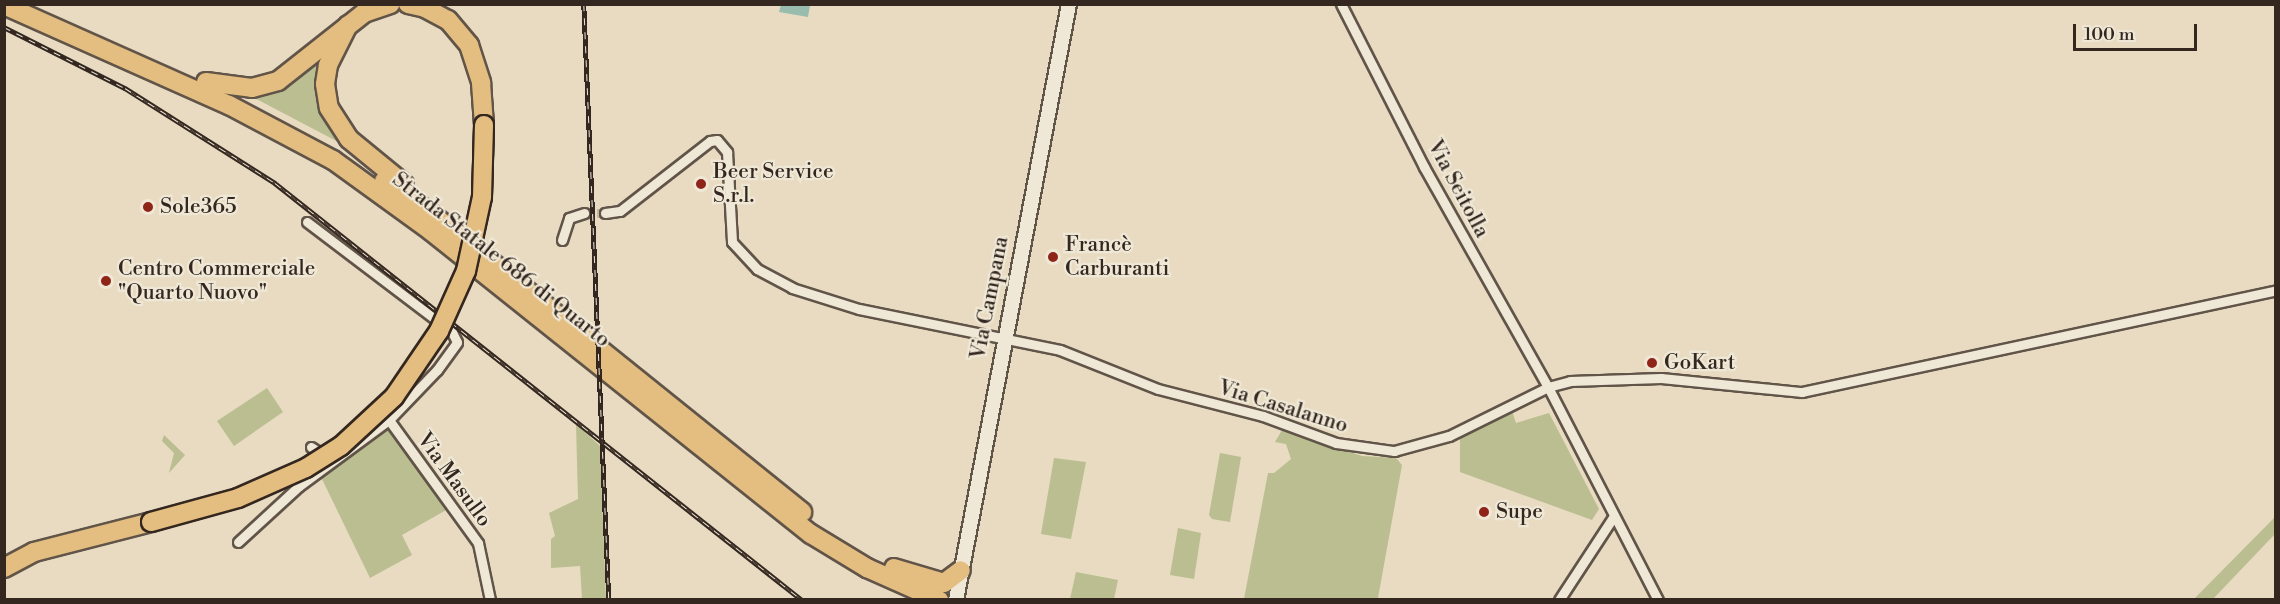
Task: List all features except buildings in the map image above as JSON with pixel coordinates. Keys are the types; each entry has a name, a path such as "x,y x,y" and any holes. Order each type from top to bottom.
{"highway":[{"name":"Strada Statale 686 di Quarto","path":"29,4 206,82 314,137 429,212 832,535 881,563 949,594"},
{"path":"206,82 252,88 278,81 364,13 390,4"},
{"path":"4,567 34,552 238,498 306,468 340,446 394,397 439,331 466,271 482,197 484,124 481,83 469,45 448,20 425,8 408,4"},
{"name":"Strada Statale 686 di Quarto","path":"4,5 229,105 333,160 423,225 811,534 867,568 949,594"},
{"path":"348,26 332,51 326,74 333,116 349,140 415,193 429,212"},
{"path":"949,594 961,570"}],"main road":[{"name":"Via Campana","path":"961,570 1069,4"}],"street":[{"name":"Via Seitolla","path":"1341,4 1424,167 1548,387 1658,600"},
{"name":"Via Casalanno","path":"605,213 620,211 710,141 717,140 727,152 732,242 758,269 792,288 859,309 1060,350 1158,389 1368,449 1417,447 1548,387 1590,379 1661,378 1802,392 2276,290"},
{"path":"562,240 569,218 584,213"},
{"path":"238,542 298,486 389,420 437,370 456,345 456,336 307,222"},
{"name":"Via Masullo","path":"389,420 478,543 490,600"},
{"path":"311,447 333,462"},
{"path":"1558,600 1614,516"}],"shaded area":[{"path":"781,5 810,5 808,17 779,12"},
{"path":"324,50 344,145 245,93"},
{"path":"267,388 283,412 234,446 217,421"},
{"path":"1511,408 1516,423 1549,413 1599,509 1592,520 1460,472 1460,435"},
{"path":"576,424 600,446 606,599 582,599 580,566 551,568 551,539 555,536 549,513 578,499"},
{"path":"390,428 448,509 402,535 412,555 370,578 321,477"},
{"path":"1282,430 1362,456 1396,458 1402,465 1378,598 1244,599 1268,473 1274,473 1291,459 1286,444 1275,442"},
{"path":"164,435 185,455 169,473 174,453 162,441"},
{"path":"1220,453 1241,457 1230,522 1212,519 1209,515"},
{"path":"1054,458 1086,462 1071,539 1041,534"},
{"path":"2275,517 2275,534 2213,599 2194,599"},
{"path":"1178,528 1201,533 1194,579 1170,575"},
{"path":"1076,572 1118,580 1114,599 1070,599"}],"tunnel":[{"path":"584,213 605,213"}],"railway":[{"path":"584,4 609,600"},
{"path":"4,27 125,88 275,183 802,600"}],"place":[{"name":"Beer Service S.r.l.","path":"701,184"},
{"name":"Sole365","path":"148,207"},
{"name":"Francè Carburanti","path":"1053,257"},
{"name":"Centro Commerciale \"Quarto Nuovo\"","path":"106,281"},
{"name":"GoKart","path":"1652,363"},
{"name":"Supe","path":"1484,512"}]}
